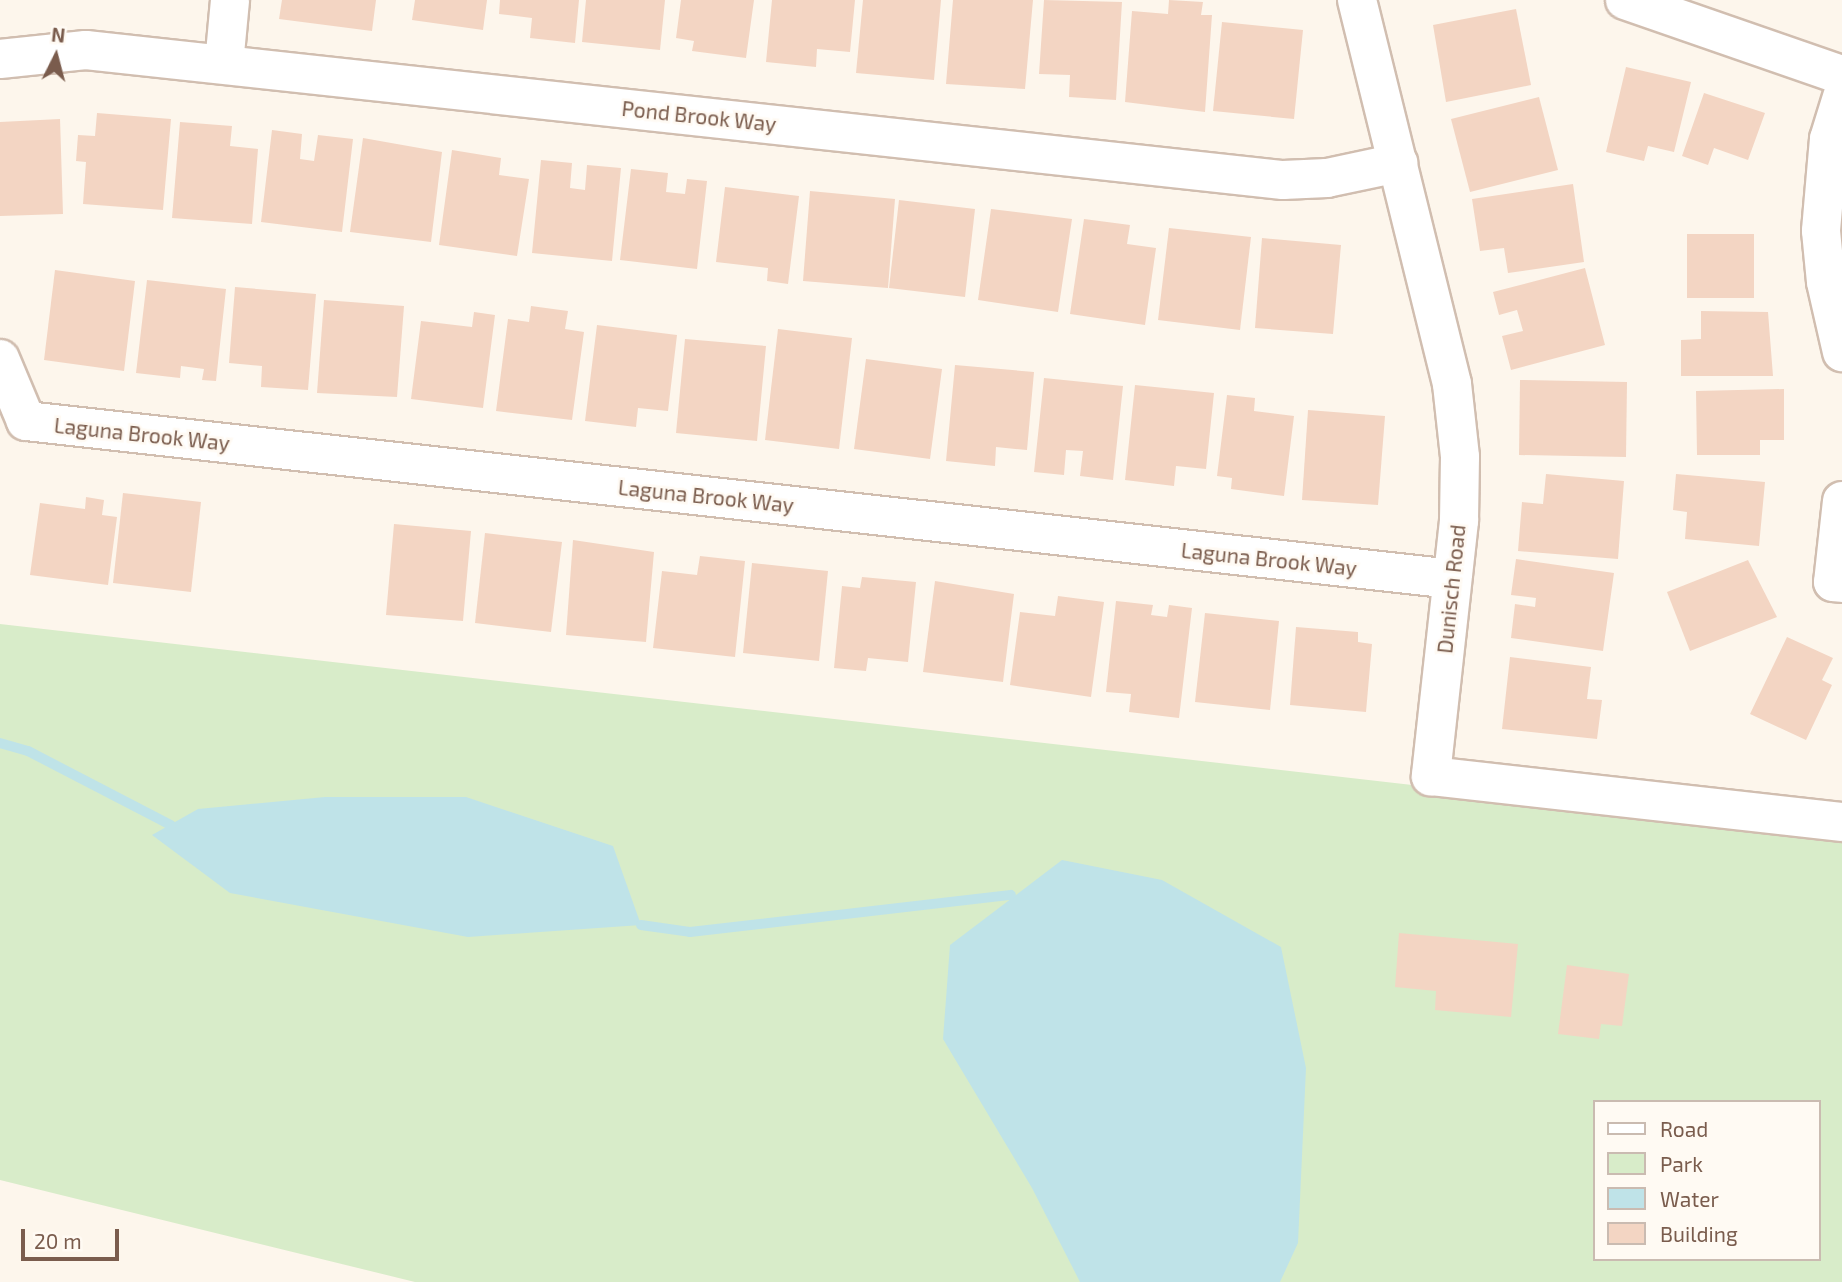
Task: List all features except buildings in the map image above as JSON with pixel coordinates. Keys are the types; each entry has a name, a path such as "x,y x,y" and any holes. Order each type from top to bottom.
{"street":[{"path":"224,64 230,0"},
{"name":"Dunisch Road","path":"1357,0 1451,384 1460,457 1452,579 1431,776 1842,822"},
{"path":"1625,0 1842,75"},
{"name":"Pond Brook Way","path":"0,59 86,50 1283,180 1327,178 1398,163"},
{"path":"1842,97 1829,139 1821,231 1826,282 1842,352"},
{"name":"Laguna Brook Way","path":"0,359 26,421 1452,579"},
{"path":"1842,501 1833,582 1842,583"}],"green space":[{"path":"0,624 1842,834 1842,1282 415,1282 0,1180"}],"water":[{"path":"325,797 466,797 613,846 641,925 468,937 230,893 152,835 198,809"},
{"path":"1062,860 1162,880 1281,947 1306,1068 1298,1243 1280,1282 1080,1282 1032,1188 943,1039 950,945"}],"waterway":[{"path":"0,743 28,751 171,825"},
{"path":"641,925 690,932 1011,895"}]}
